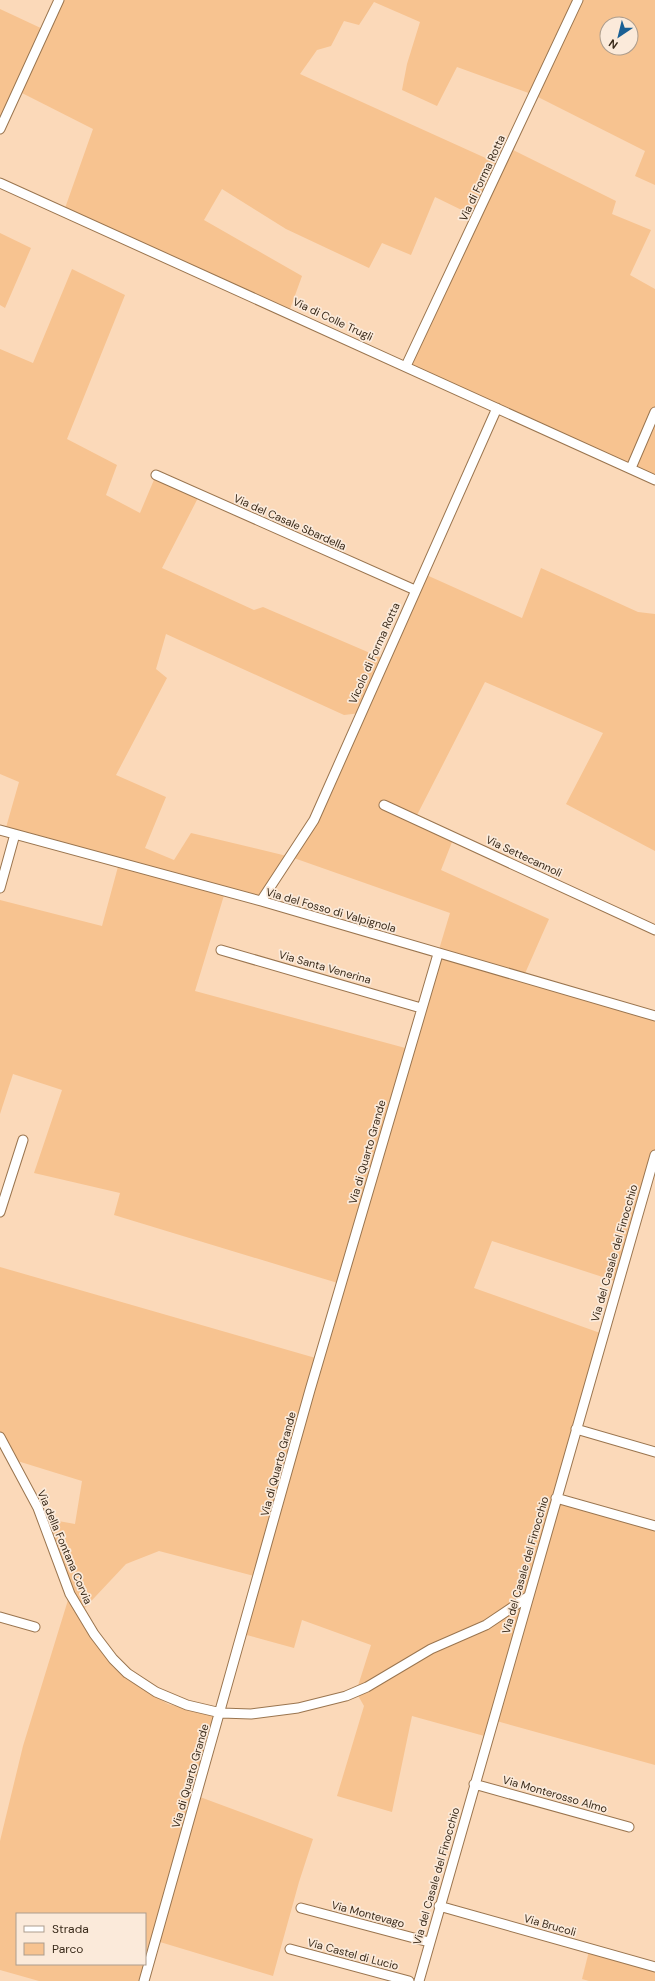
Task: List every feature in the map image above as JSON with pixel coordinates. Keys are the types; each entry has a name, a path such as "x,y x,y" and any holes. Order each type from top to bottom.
{"street":[{"path":"0,129 58,0"},
{"name":"Via di Forma Rotta","path":"406,366 578,0"},
{"name":"Via di Colle Trugli","path":"0,183 655,480"},
{"name":"Vicolo di Forma Rotta","path":"261,901 314,820 497,408"},
{"path":"630,468 655,412"},
{"name":"Via del Casale Sbardella","path":"156,475 415,590"},
{"name":"Via Settecannoli","path":"384,805 655,930"},
{"name":"Via del Fosso di Valpignola","path":"0,830 261,901 438,954 655,1016"},
{"path":"0,888 15,834"},
{"name":"Via Santa Venerina","path":"221,950 422,1008"},
{"name":"Via di Quarto Grande","path":"144,1981 221,1713 310,1390 438,954"},
{"path":"0,1212 24,1140"},
{"name":"Via del Casale del Finocchio","path":"419,1981 439,1906 655,1155"},
{"path":"576,1429 655,1452"},
{"name":"Via della Fontana Corvia","path":"0,1437 36,1504 70,1594 87,1624 107,1652 127,1673 156,1692 182,1704 221,1713 243,1714 285,1710 346,1696 367,1687 430,1649 484,1627 529,1596"},
{"path":"556,1498 655,1526"},
{"path":"0,1617 35,1626"},
{"name":"Via Monterosso Almo","path":"474,1784 629,1827"},
{"name":"Via Brucoli","path":"439,1906 655,1967"},
{"name":"Via Montevago","path":"301,1908 429,1942"},
{"name":"Via Castel di Lucio","path":"290,1949 409,1981"}],"green space":[{"path":"59,0 655,0 655,185 635,176 645,151 534,95 457,67 437,106 402,90 407,64 420,22 374,2 359,25 344,21 331,46 317,50 300,74 501,165 509,148 616,201 612,214 651,230 630,275 655,289 655,480 406,366 476,217 435,197 411,255 382,243 369,268 286,229 222,189 204,220 302,276 289,312 64,211 93,129 18,91 0,129 0,9 45,30"},
{"path":"0,233 31,248 5,308 0,305"},
{"path":"72,269 125,295 67,439 117,465 106,495 140,513 156,475 200,494 162,568 254,610 263,607 384,659 422,573 522,618 541,568 638,612 655,614 655,851 566,804 603,733 485,682 415,819 454,837 441,870 549,919 523,978 655,1016 655,1155 618,1282 492,1241 474,1288 603,1334 556,1498 655,1526 655,1765 493,1720 488,1737 412,1716 392,1812 337,1796 364,1706 356,1692 371,1645 302,1620 294,1648 243,1634 258,1577 159,1551 126,1564 80,1613 42,1518 75,1524 82,1481 11,1459 0,1437 0,1267 319,1359 341,1284 114,1215 120,1193 34,1173 62,1090 13,1074 0,1114 0,900 102,926 119,863 5,831 19,782 0,774 0,349 33,363","holes":["166,634 344,715 361,713 291,857 191,833 174,860 145,848 166,797 116,775 167,678 156,669","291,857 450,913 409,1049 195,991 225,892 261,901"]},
{"path":"68,1600 100,1650 113,1667 128,1680 168,1704 212,1715 215,1718 146,1960 146,1913 16,1913 16,1965 145,1965 140,1981 39,1981 0,1970 0,1841 23,1746"},
{"path":"200,1797 313,1839 299,1882 273,1976 160,1942"},
{"path":"589,1951 655,1970 655,1981 589,1981 582,1979"}]}
